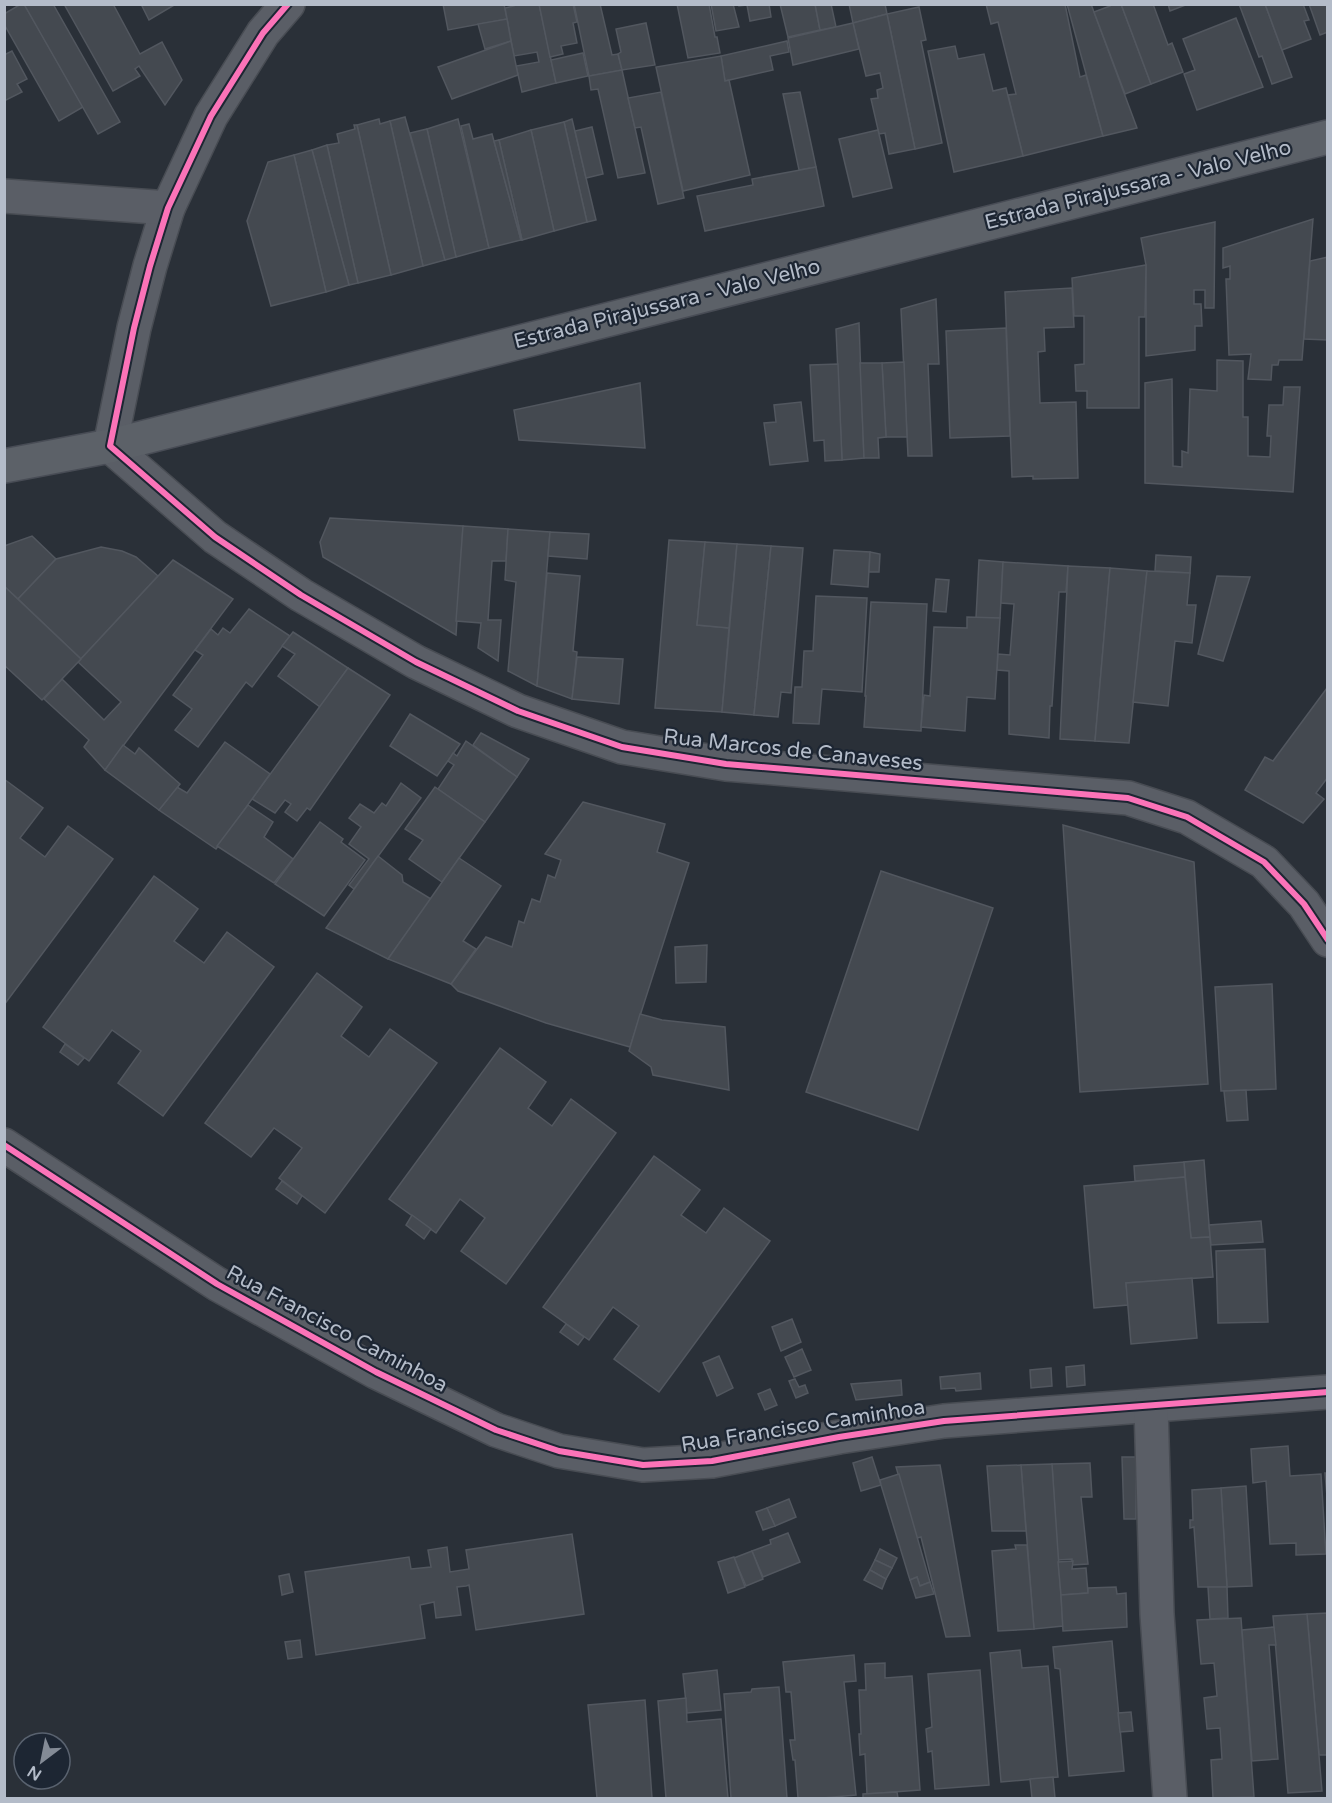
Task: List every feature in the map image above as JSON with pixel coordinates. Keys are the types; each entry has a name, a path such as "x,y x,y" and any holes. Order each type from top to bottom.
{"main road":[{"name":"Estrada Pirajussara - Valo Velho","path":"4,466 110,446 1328,136"}],"street":[{"path":"110,446 134,328 168,207 211,116 263,33 288,4"},
{"path":"4,196 168,207"},
{"name":"Rua Marcos de Canaveses","path":"110,446 215,537 301,595 416,662 518,711 621,747 726,764 1128,798 1187,817 1264,862 1304,904 1328,940"},
{"name":"Rua Francisco Caminhoa","path":"4,1145 217,1284 366,1366 496,1430 559,1451 643,1465 712,1461 839,1437 944,1421 1328,1392"},
{"path":"1151,1406 1157,1614 1170,1798"}],"building":[{"path":"24,4 83,107 59,121 4,24 4,14"},
{"path":"24,4 53,4 120,122 98,134"},
{"path":"64,4 113,4 140,54 162,42 182,80 165,105 139,66 135,69 140,76 113,91"},
{"path":"141,4 176,4 149,20"},
{"path":"443,4 504,4 507,19 448,30"},
{"path":"514,4 539,4 556,83 522,92 516,66 539,62 537,52 514,56 505,8 514,6"},
{"path":"539,4 573,4 577,22 573,23 577,43 561,46 563,54 550,57"},
{"path":"574,4 600,4 612,55 618,54 622,70 589,76"},
{"path":"677,4 709,4 720,53 688,58"},
{"path":"711,4 733,4 739,27 716,31"},
{"path":"739,4 769,4 771,17 750,21 747,5 739,6"},
{"path":"780,4 815,4 820,30 788,37"},
{"path":"815,4 831,4 836,27 820,30"},
{"path":"849,4 885,4 887,14 853,23"},
{"path":"986,4 1065,4 1080,77 1086,75 1103,136 1023,156 1008,95 1016,94 998,22 991,24"},
{"path":"1067,4 1091,4 1137,128 1103,136"},
{"path":"1109,4 1121,4 1151,84 1125,94 1094,12 1110,6"},
{"path":"1121,4 1153,4 1168,45 1172,43 1183,72 1151,84"},
{"path":"1168,4 1188,4 1170,11"},
{"path":"1239,4 1265,4 1292,77 1272,84"},
{"path":"1265,4 1303,4 1309,20 1304,21 1311,39 1282,50"},
{"path":"1309,4 1328,4 1328,32 1320,35"},
{"path":"919,7 926,40 921,41 942,143 915,149 887,14"},
{"path":"887,14 915,149 889,154 885,133 879,134 871,99 878,98 877,90 883,88 880,73 866,76 853,23"},
{"path":"1236,18 1263,87 1197,110 1184,74 1195,70 1183,39"},
{"path":"507,19 511,41 485,49 478,24"},
{"path":"646,23 655,65 622,70 616,29"},
{"path":"853,23 859,49 793,65 788,38"},
{"path":"511,41 518,75 452,99 438,67"},
{"path":"787,41 789,52 770,56 773,70 725,81 721,56"},
{"path":"955,46 958,59 984,54 993,91 1006,88 1023,156 954,172 928,51"},
{"path":"12,51 27,79 17,84 22,92 4,101 4,55"},
{"path":"583,53 588,76 556,83 551,60"},
{"path":"721,56 725,81 729,80 750,175 683,191 656,67"},
{"path":"622,70 645,173 618,178 598,89 591,90 589,76"},
{"path":"661,92 684,198 658,204 641,127 635,128 628,98"},
{"path":"800,92 816,167 799,170 783,94"},
{"path":"405,117 445,260 423,266 390,121"},
{"path":"379,119 380,124 390,121 423,266 391,275 357,125"},
{"path":"458,119 489,248 456,257 427,129"},
{"path":"572,119 596,220 587,222 564,122"},
{"path":"564,122 587,222 554,231 531,130"},
{"path":"469,124 473,139 492,134 521,240 489,248 461,126"},
{"path":"354,125 357,125 391,275 358,283 327,145 339,143 337,134 355,129"},
{"path":"592,127 603,174 586,178 575,131"},
{"path":"427,129 456,257 445,260 410,133"},
{"path":"531,130 554,231 522,240 499,140"},
{"path":"878,130 892,188 853,197 839,139"},
{"path":"499,140 522,240 494,141"},
{"path":"327,145 358,283 349,285 312,150"},
{"path":"312,150 349,285 326,292 294,155"},
{"path":"294,155 326,292 271,306 247,221 268,162"},
{"path":"816,167 824,206 705,231 697,196 753,185 752,179"},
{"path":"1313,219 1302,360 1279,360 1278,365 1272,365 1271,380 1248,379 1251,354 1229,355 1226,279 1230,279 1230,266 1223,268 1223,248"},
{"path":"1215,222 1214,308 1205,308 1205,290 1194,290 1194,304 1201,304 1202,326 1195,326 1195,350 1146,356 1146,265 1141,238"},
{"path":"1328,257 1328,340 1304,339 1310,261"},
{"path":"1146,265 1145,317 1139,317 1139,408 1087,408 1087,391 1076,391 1075,365 1084,364 1084,316 1074,316 1072,278"},
{"path":"1072,288 1074,327 1044,328 1045,351 1038,352 1040,403 1076,402 1078,478 1012,477 1005,292"},
{"path":"936,299 939,364 928,364 932,456 908,456 901,309"},
{"path":"859,323 864,458 842,460 836,329"},
{"path":"1006,328 1010,436 950,438 946,331"},
{"path":"1217,360 1243,361 1243,417 1248,417 1248,456 1270,457 1271,436 1267,436 1269,405 1283,405 1284,387 1300,387 1293,492 1145,483 1145,383 1172,379 1173,466 1182,467 1182,451 1188,453 1190,389 1217,391"},
{"path":"904,362 907,437 886,437 882,363"},
{"path":"860,363 882,363 886,437 878,438 879,458 864,458"},
{"path":"838,364 842,460 825,461 824,440 814,441 810,365"},
{"path":"640,383 645,448 519,440 514,410"},
{"path":"801,402 808,461 770,465 764,423 776,422 774,405"},
{"path":"330,518 463,526 456,635 323,557 320,542"},
{"path":"463,526 508,529 506,561 492,561 488,620 501,620 498,661 478,648 481,623 456,621"},
{"path":"508,529 550,532 537,686 508,671 516,582 505,580"},
{"path":"550,532 589,534 587,559 548,556"},
{"path":"32,536 56,559 18,599 4,586 4,546"},
{"path":"669,540 705,542 697,625 729,628 722,712 655,708"},
{"path":"705,542 737,544 729,628 697,625"},
{"path":"737,544 771,546 754,715 722,712"},
{"path":"771,546 803,548 791,693 781,692 778,717 754,715"},
{"path":"101,547 122,551 136,557 158,576 81,659 18,599 56,559"},
{"path":"834,550 870,552 868,587 831,584"},
{"path":"870,552 880,554 879,572 869,572"},
{"path":"1156,555 1191,557 1190,573 1155,571"},
{"path":"173,560 233,599 105,770 84,747 89,740 44,699 62,679 104,720 121,702 78,662"},
{"path":"979,560 1003,562 1000,618 976,618"},
{"path":"1003,562 1068,566 1066,592 1059,592 1049,738 1009,734 1009,671 997,670 998,654 1010,655 1014,604 1001,603"},
{"path":"1068,566 1110,568 1095,741 1060,739"},
{"path":"1110,568 1147,571 1129,743 1095,741"},
{"path":"1147,571 1190,573 1187,605 1196,605 1192,643 1175,641 1168,706 1133,702"},
{"path":"547,573 580,576 573,651 577,652 572,699 537,686"},
{"path":"1217,576 1250,577 1223,661 1198,654"},
{"path":"936,579 949,580 946,612 933,611"},
{"path":"4,586 81,659 42,700 4,665"},
{"path":"816,596 867,598 862,692 822,689 819,724 793,723 795,687 802,687 804,651 813,651"},
{"path":"871,602 927,604 921,731 864,727"},
{"path":"249,609 290,636 252,687 246,682 198,747 175,730 192,709 173,695 203,655 195,650 211,629 218,635 223,628 230,633"},
{"path":"967,617 1000,618 995,699 967,697 965,731 921,727 924,695 930,696 934,627 967,628"},
{"path":"293,632 348,668 320,707 278,676 295,654 282,646"},
{"path":"577,657 623,659 619,704 572,699"},
{"path":"348,668 390,695 310,810 307,808 297,821 285,812 291,804 285,800 275,813 252,799"},
{"path":"1327,688 1328,777 1316,793 1324,799 1303,823 1245,790 1265,757 1273,761"},
{"path":"410,714 460,744 437,776 390,746"},
{"path":"481,733 529,759 517,777 473,745"},
{"path":"466,741 517,777 485,822 438,789 454,765 448,761 453,753 457,756"},
{"path":"225,742 270,774 216,849 159,810 177,787 187,793"},
{"path":"123,745 135,754 139,748 180,784 159,810 105,770"},
{"path":"4,779 43,808 20,838 45,857 68,826 113,859 4,1005"},
{"path":"401,783 421,798 354,889 349,885 369,859 349,844 361,827 349,818 360,804 374,813 382,803 386,806"},
{"path":"435,787 485,822 442,882 409,859 423,840 405,829"},
{"path":"583,802 665,824 657,852 689,863 630,1047 546,1023 458,991 451,984 486,937 512,947 519,921 524,923 532,899 540,902 548,875 555,878 561,860 545,854"},
{"path":"248,805 273,822 264,837 293,859 274,883 217,846"},
{"path":"320,822 343,839 341,842 365,860 324,916 275,884"},
{"path":"1063,825 1194,862 1208,1084 1080,1092"},
{"path":"378,856 402,875 403,882 431,899 388,959 326,928"},
{"path":"459,858 501,886 463,941 476,949 451,984 388,959"},
{"path":"881,871 993,908 918,1130 806,1092"},
{"path":"154,876 198,909 174,941 204,963 227,932 274,967 163,1116 118,1083 141,1051 112,1030 89,1061 43,1027"},
{"path":"707,945 706,982 676,983 675,947"},
{"path":"317,973 362,1007 341,1036 369,1057 390,1029 437,1063 325,1213 279,1178 302,1148 274,1128 251,1157 205,1123"},
{"path":"1272,984 1276,1089 1221,1091 1215,987"},
{"path":"640,1014 662,1020 725,1027 729,1090 653,1075 651,1067 629,1051"},
{"path":"65,1044 84,1058 78,1065 60,1052"},
{"path":"500,1048 546,1082 528,1108 552,1126 571,1099 616,1133 506,1284 461,1251 485,1218 460,1199 436,1233 389,1199"},
{"path":"1246,1090 1248,1120 1227,1121 1224,1091"},
{"path":"654,1156 700,1190 681,1215 706,1233 724,1208 770,1241 659,1392 614,1359 639,1326 613,1307 589,1340 543,1307"},
{"path":"1204,1160 1210,1237 1191,1238 1184,1162"},
{"path":"1184,1162 1185,1177 1135,1181 1134,1166"},
{"path":"1185,1177 1191,1238 1210,1237 1213,1277 1126,1283 1128,1305 1094,1308 1084,1186"},
{"path":"282,1181 302,1196 297,1204 276,1189"},
{"path":"412,1215 431,1229 424,1239 406,1225"},
{"path":"1261,1221 1263,1242 1211,1245 1209,1225"},
{"path":"1265,1249 1268,1322 1218,1323 1216,1251"},
{"path":"1192,1278 1197,1338 1131,1344 1126,1283"},
{"path":"792,1319 801,1342 781,1351 772,1327"},
{"path":"566,1324 584,1337 578,1345 560,1332"},
{"path":"802,1349 811,1370 794,1377 785,1357"},
{"path":"719,1356 733,1388 717,1396 703,1363"},
{"path":"1084,1365 1085,1385 1067,1387 1066,1367"},
{"path":"1051,1368 1052,1386 1031,1388 1030,1370"},
{"path":"980,1373 981,1389 956,1391 955,1388 941,1389 940,1377"},
{"path":"795,1379 799,1387 805,1385 808,1393 796,1398 789,1381"},
{"path":"901,1380 902,1395 856,1400 851,1384"},
{"path":"770,1389 777,1405 765,1410 758,1394"},
{"path":"1288,1446 1290,1476 1321,1474 1326,1554 1296,1555 1296,1543 1270,1544 1266,1481 1253,1483 1251,1449"},
{"path":"872,1457 881,1485 861,1491 853,1463"},
{"path":"1122,1457 1136,1457 1136,1519 1124,1519"},
{"path":"1090,1463 1092,1497 1081,1497 1088,1564 1072,1565 1072,1559 1058,1560 1052,1464"},
{"path":"1052,1464 1063,1626 1034,1629 1021,1465"},
{"path":"940,1465 970,1636 946,1637 921,1537 917,1538 896,1467"},
{"path":"1021,1465 1026,1531 992,1531 987,1466"},
{"path":"1325,1473 1328,1473 1328,1508"},
{"path":"899,1474 930,1582 920,1586 917,1577 910,1580 880,1480"},
{"path":"1246,1486 1252,1586 1227,1587 1221,1488"},
{"path":"1221,1488 1227,1587 1198,1587 1194,1527 1190,1528 1190,1520 1193,1520 1192,1490"},
{"path":"789,1499 796,1517 775,1526 767,1508"},
{"path":"767,1508 775,1526 763,1530 756,1512"},
{"path":"788,1533 800,1562 763,1577 752,1551 771,1544 770,1540"},
{"path":"572,1534 584,1614 476,1630 469,1585 457,1587 461,1615 436,1618 434,1602 420,1605 425,1638 316,1655 305,1572 409,1557 411,1569 431,1567 428,1550 447,1547 450,1572 469,1569 466,1550"},
{"path":"1015,1545 1027,1545 1034,1629 998,1631 992,1551 1016,1549"},
{"path":"880,1549 897,1558 892,1568 875,1560"},
{"path":"752,1551 763,1579 746,1586 734,1558"},
{"path":"734,1557 745,1587 728,1593 718,1562"},
{"path":"875,1560 892,1568 886,1579 870,1570"},
{"path":"1073,1561 1072,1569 1086,1568 1088,1593 1061,1595 1058,1562"},
{"path":"870,1570 886,1579 882,1589 864,1580"},
{"path":"289,1574 293,1592 282,1595 279,1576"},
{"path":"917,1577 920,1586 930,1582 934,1594 916,1598 910,1580"},
{"path":"1116,1587 1117,1594 1126,1593 1127,1627 1063,1631 1061,1595 1088,1593 1088,1588"},
{"path":"1208,1587 1227,1587 1228,1618 1210,1619"},
{"path":"1328,1613 1328,1755 1319,1755 1307,1614"},
{"path":"1307,1614 1322,1791 1288,1793 1273,1616"},
{"path":"1241,1618 1254,1797 1213,1798 1211,1760 1222,1759 1220,1728 1207,1729 1204,1698 1217,1696 1214,1663 1201,1664 1197,1620"},
{"path":"1274,1627 1276,1645 1269,1645 1278,1759 1252,1761 1242,1630"},
{"path":"300,1640 302,1657 288,1659 285,1642"},
{"path":"1112,1641 1124,1771 1069,1776 1060,1669 1055,1668 1053,1647"},
{"path":"1020,1650 1022,1668 1048,1666 1058,1777 1001,1782 990,1653"},
{"path":"854,1655 856,1681 844,1682 856,1795 798,1798 795,1760 793,1760 790,1740 795,1740 791,1692 786,1692 783,1662"},
{"path":"885,1663 885,1678 912,1676 920,1790 867,1794 865,1754 860,1755 859,1690 866,1690 865,1664"},
{"path":"717,1670 721,1710 687,1713 683,1674"},
{"path":"980,1670 989,1785 935,1789 932,1751 928,1752 926,1729 932,1727 928,1674"},
{"path":"779,1687 787,1798 731,1798 724,1694"},
{"path":"686,1698 687,1722 721,1719 728,1798 666,1798 658,1701"},
{"path":"645,1700 652,1798 597,1798 588,1705"},
{"path":"1131,1712 1133,1731 1120,1732 1118,1713"},
{"path":"1053,1777 1055,1798 1032,1798 1030,1779"},
{"path":"897,1792 898,1798 863,1798 863,1794"}],"cycle path":[{"path":"288,4 263,33 211,116 168,208 134,328 110,446 215,537 301,595 416,662 518,711 622,747 726,764 1128,798 1187,817 1264,862 1304,904 1328,940"},
{"path":"4,1145 217,1284 376,1372 496,1430 559,1451 643,1465 712,1461 839,1437 944,1421 1328,1392"}]}
